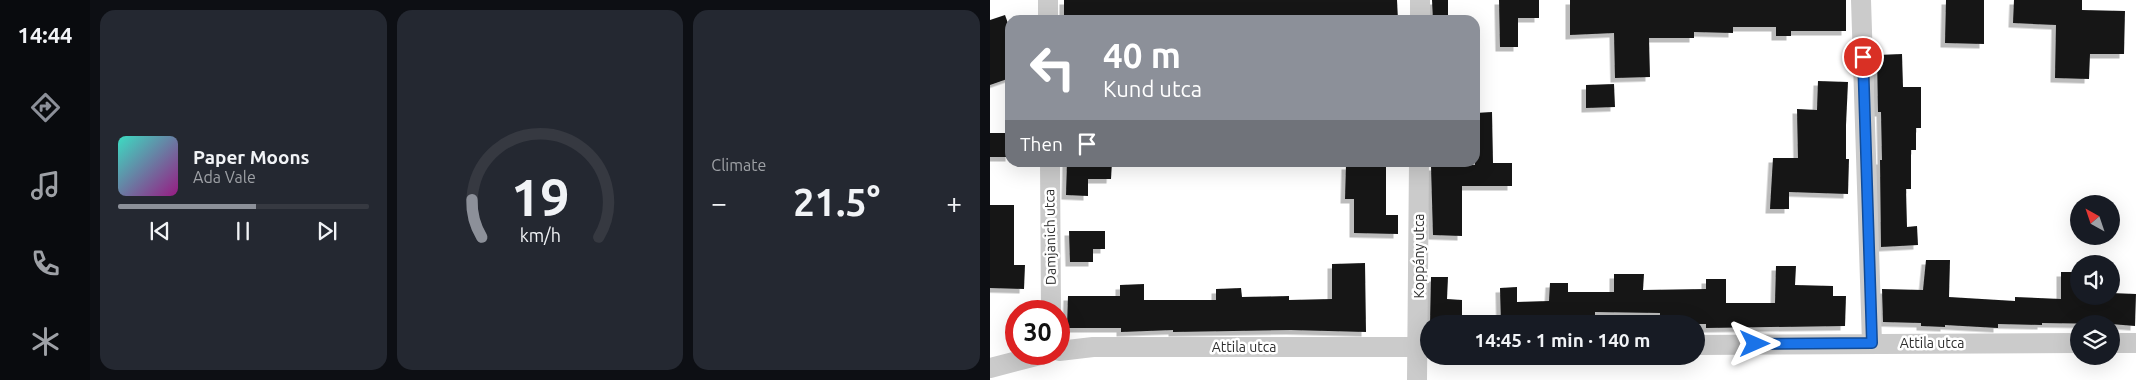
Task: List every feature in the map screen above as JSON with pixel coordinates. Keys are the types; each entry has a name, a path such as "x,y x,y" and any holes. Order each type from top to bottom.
{"street":[{"path":"1048,0 1048,15"},
{"path":"1420,0 1420,15"},
{"path":"1861,0 1872,343"},
{"name":"Damjanich utca","path":"1050,167 1051,300"},
{"name":"Koppány utca","path":"1419,167 1422,315"},
{"name":"Attila utca","path":"1705,345 2070,343"},
{"path":"2120,343 2136,343"},
{"name":"Attila utca","path":"1070,350 1093,347 1420,347"},
{"path":"990,368 1005,364"},
{"name":"Koppány utca","path":"1417,380 1420,364"}],"building":[{"path":"1064,0 1397,0 1398,15 1064,15"},
{"path":"1432,0 1448,0 1448,15 1433,15"},
{"path":"1499,0 1539,0 1539,18 1518,18 1518,47 1500,47"},
{"path":"1570,0 1846,0 1846,31 1791,31 1791,36 1776,36 1776,27 1733,27 1733,33 1694,32 1694,38 1649,38 1650,77 1615,78 1614,33 1570,35"},
{"path":"1946,0 1984,0 1984,44 1945,43"},
{"path":"2014,0 2082,0 2082,10 2125,11 2124,54 2090,54 2089,79 2055,78 2056,25 2013,23"},
{"path":"1005,15 1005,80 990,85 990,20"},
{"path":"1902,54 1903,87 1921,87 1921,128 1916,128 1916,150 1911,150 1911,189 1906,189 1907,227 1917,226 1918,245 1881,247 1881,112 1878,112 1877,55"},
{"path":"1818,81 1848,82 1846,159 1849,159 1848,194 1789,192 1789,209 1770,209 1773,158 1798,158 1797,109 1817,110"},
{"path":"1614,84 1615,107 1586,108 1586,85"},
{"path":"1492,112 1493,163 1512,163 1512,186 1462,186 1462,236 1433,235 1431,167 1480,167 1480,113"},
{"path":"990,133 1005,133 1005,157 990,157"},
{"path":"1067,167 1112,167 1111,179 1088,179 1088,196 1066,195"},
{"path":"1346,167 1386,167 1386,215 1398,215 1398,234 1354,233 1354,199 1345,199"},
{"path":"990,205 1014,205 1014,265 1025,265 1024,289 990,288"},
{"path":"1069,231 1105,231 1105,249 1093,249 1093,262 1070,262"},
{"path":"1926,260 1950,260 1949,297 2015,301 2015,297 2061,299 2061,272 2070,272 2070,305 2120,305 2120,293 2136,294 2135,326 2120,325 2120,315 2070,315 2070,323 1998,324 1998,328 1945,325 1945,327 1921,326 1921,323 1883,322 1882,289 1923,290"},
{"path":"1365,263 1366,332 1291,330 1173,332 1173,330 1121,332 1121,328 1070,328 1070,300 1068,300 1068,296 1120,296 1120,285 1144,284 1144,300 1216,300 1216,289 1241,288 1242,297 1289,296 1289,300 1332,299 1332,264"},
{"path":"1776,266 1796,266 1795,285 1833,286 1833,296 1846,296 1845,326 1706,328 1705,315 1660,315 1660,313 1595,312 1595,315 1501,315 1500,288 1517,287 1517,302 1549,301 1550,283 1568,283 1568,292 1614,292 1614,274 1644,274 1643,290 1706,289 1706,279 1726,279 1726,303 1775,303"},
{"path":"1431,277 1448,277 1447,299 1462,300 1462,315 1430,315"}],"route":[{"path":"1755,344 1872,343 1863,57"}]}
